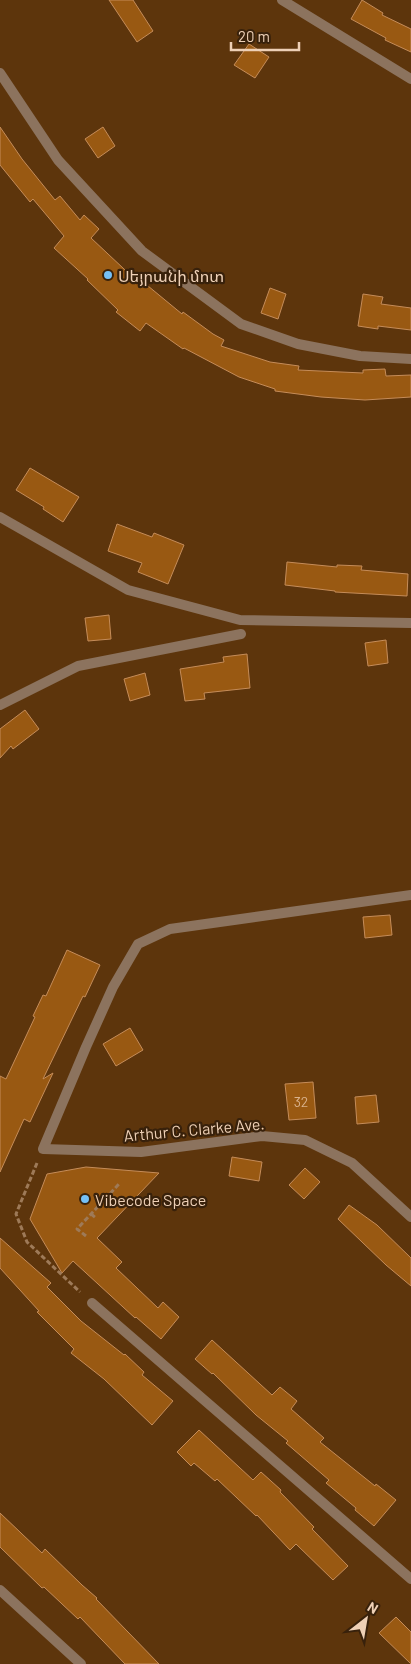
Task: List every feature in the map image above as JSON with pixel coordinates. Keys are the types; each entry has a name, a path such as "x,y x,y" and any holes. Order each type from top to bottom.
{"street":[{"path":"282,0 411,79"},
{"path":"0,73 58,160 142,251 241,324 298,344 360,356 411,359"},
{"path":"0,517 128,590 240,620 411,623"},
{"path":"0,705 78,666 241,634"},
{"path":"43,1149 109,995 138,944 170,928 411,895"},
{"name":"Arthur C. Clarke Ave.","path":"43,1149 141,1152 262,1136 305,1140 352,1163 411,1217"},
{"path":"92,1303 411,1579"},
{"path":"0,1590 82,1664"}],"path":[{"path":"43,1149 16,1214 27,1242 92,1303"},
{"path":"86,1236 77,1228 119,1184"},
{"path":"91,1214 96,1218"}],"building":[{"path":"109,0 133,0 153,31 137,42"},
{"path":"362,0 383,13 382,15 411,29 411,52 385,40 386,38 351,19"},
{"path":"249,44 269,57 255,78 234,65"},
{"path":"0,127 22,159 55,200 60,196 80,220 84,215 99,229 91,238 140,284 142,281 182,314 183,312 224,340 221,346 270,362 299,366 298,370 363,373 363,370 385,369 386,376 411,375 411,397 365,400 275,391 275,389 239,377 183,349 146,323 140,331 116,312 118,310 88,279 54,248 64,236 33,199 30,202 0,165"},
{"path":"103,127 115,146 98,158 85,139"},
{"path":"270,288 286,294 278,319 261,313"},
{"path":"363,294 383,297 381,304 411,308 411,330 378,326 378,329 358,326"},
{"path":"30,468 79,497 63,522 43,509 44,507 16,490"},
{"path":"117,524 152,537 154,533 184,545 168,584 138,572 142,563 108,551"},
{"path":"287,562 337,567 337,565 362,566 361,570 408,574 407,596 335,592 285,585"},
{"path":"109,615 111,639 88,641 85,618"},
{"path":"386,640 388,663 368,666 365,643"},
{"path":"247,654 250,688 204,693 205,699 185,701 180,669 224,662 223,657"},
{"path":"145,673 150,695 130,701 124,679"},
{"path":"25,710 39,729 13,749 11,746 0,758 0,729"},
{"path":"390,915 392,935 365,938 363,917"},
{"path":"67,950 100,965 43,1079 53,1073 30,1122 24,1119 0,1172 0,1076 6,1079 35,1017 33,1016 43,995 46,996"},
{"path":"130,1028 143,1050 116,1066 103,1044"},
{"path":"313,1082 316,1118 289,1120 285,1084"},
{"path":"376,1095 379,1122 357,1124 355,1097"},
{"path":"232,1157 262,1162 259,1181 229,1176"},
{"path":"86,1167 159,1173 97,1238 122,1262 116,1268 158,1308 163,1302 179,1317 161,1339 135,1318 73,1261 62,1273 30,1219 47,1174"},
{"path":"305,1168 320,1182 304,1199 289,1185"},
{"path":"349,1205 377,1225 411,1258 411,1286 338,1219"},
{"path":"0,1238 51,1283 47,1287 81,1321 125,1354 144,1372 142,1375 173,1401 152,1425 104,1379 71,1353 74,1349 37,1312 39,1311 0,1268"},
{"path":"212,1340 272,1395 280,1387 297,1401 291,1409 324,1438 320,1442 375,1486 376,1484 396,1500 374,1526 326,1483 329,1480 286,1443 288,1441 256,1415 213,1373 195,1359"},
{"path":"199,1430 253,1480 261,1472 281,1490 280,1492 314,1527 312,1529 348,1566 333,1580 296,1544 290,1550 257,1515 217,1479 215,1481 194,1463 191,1466 177,1452"},
{"path":"0,1513 42,1553 45,1549 97,1598 159,1664 125,1664 80,1617 78,1619 44,1587 42,1588 0,1547"},
{"path":"396,1617 411,1632 411,1664 379,1633"}],"place":[{"name":"Սեյրանի մոտ","path":"108,275"},
{"name":"Vibecode Space","path":"85,1199"}]}
